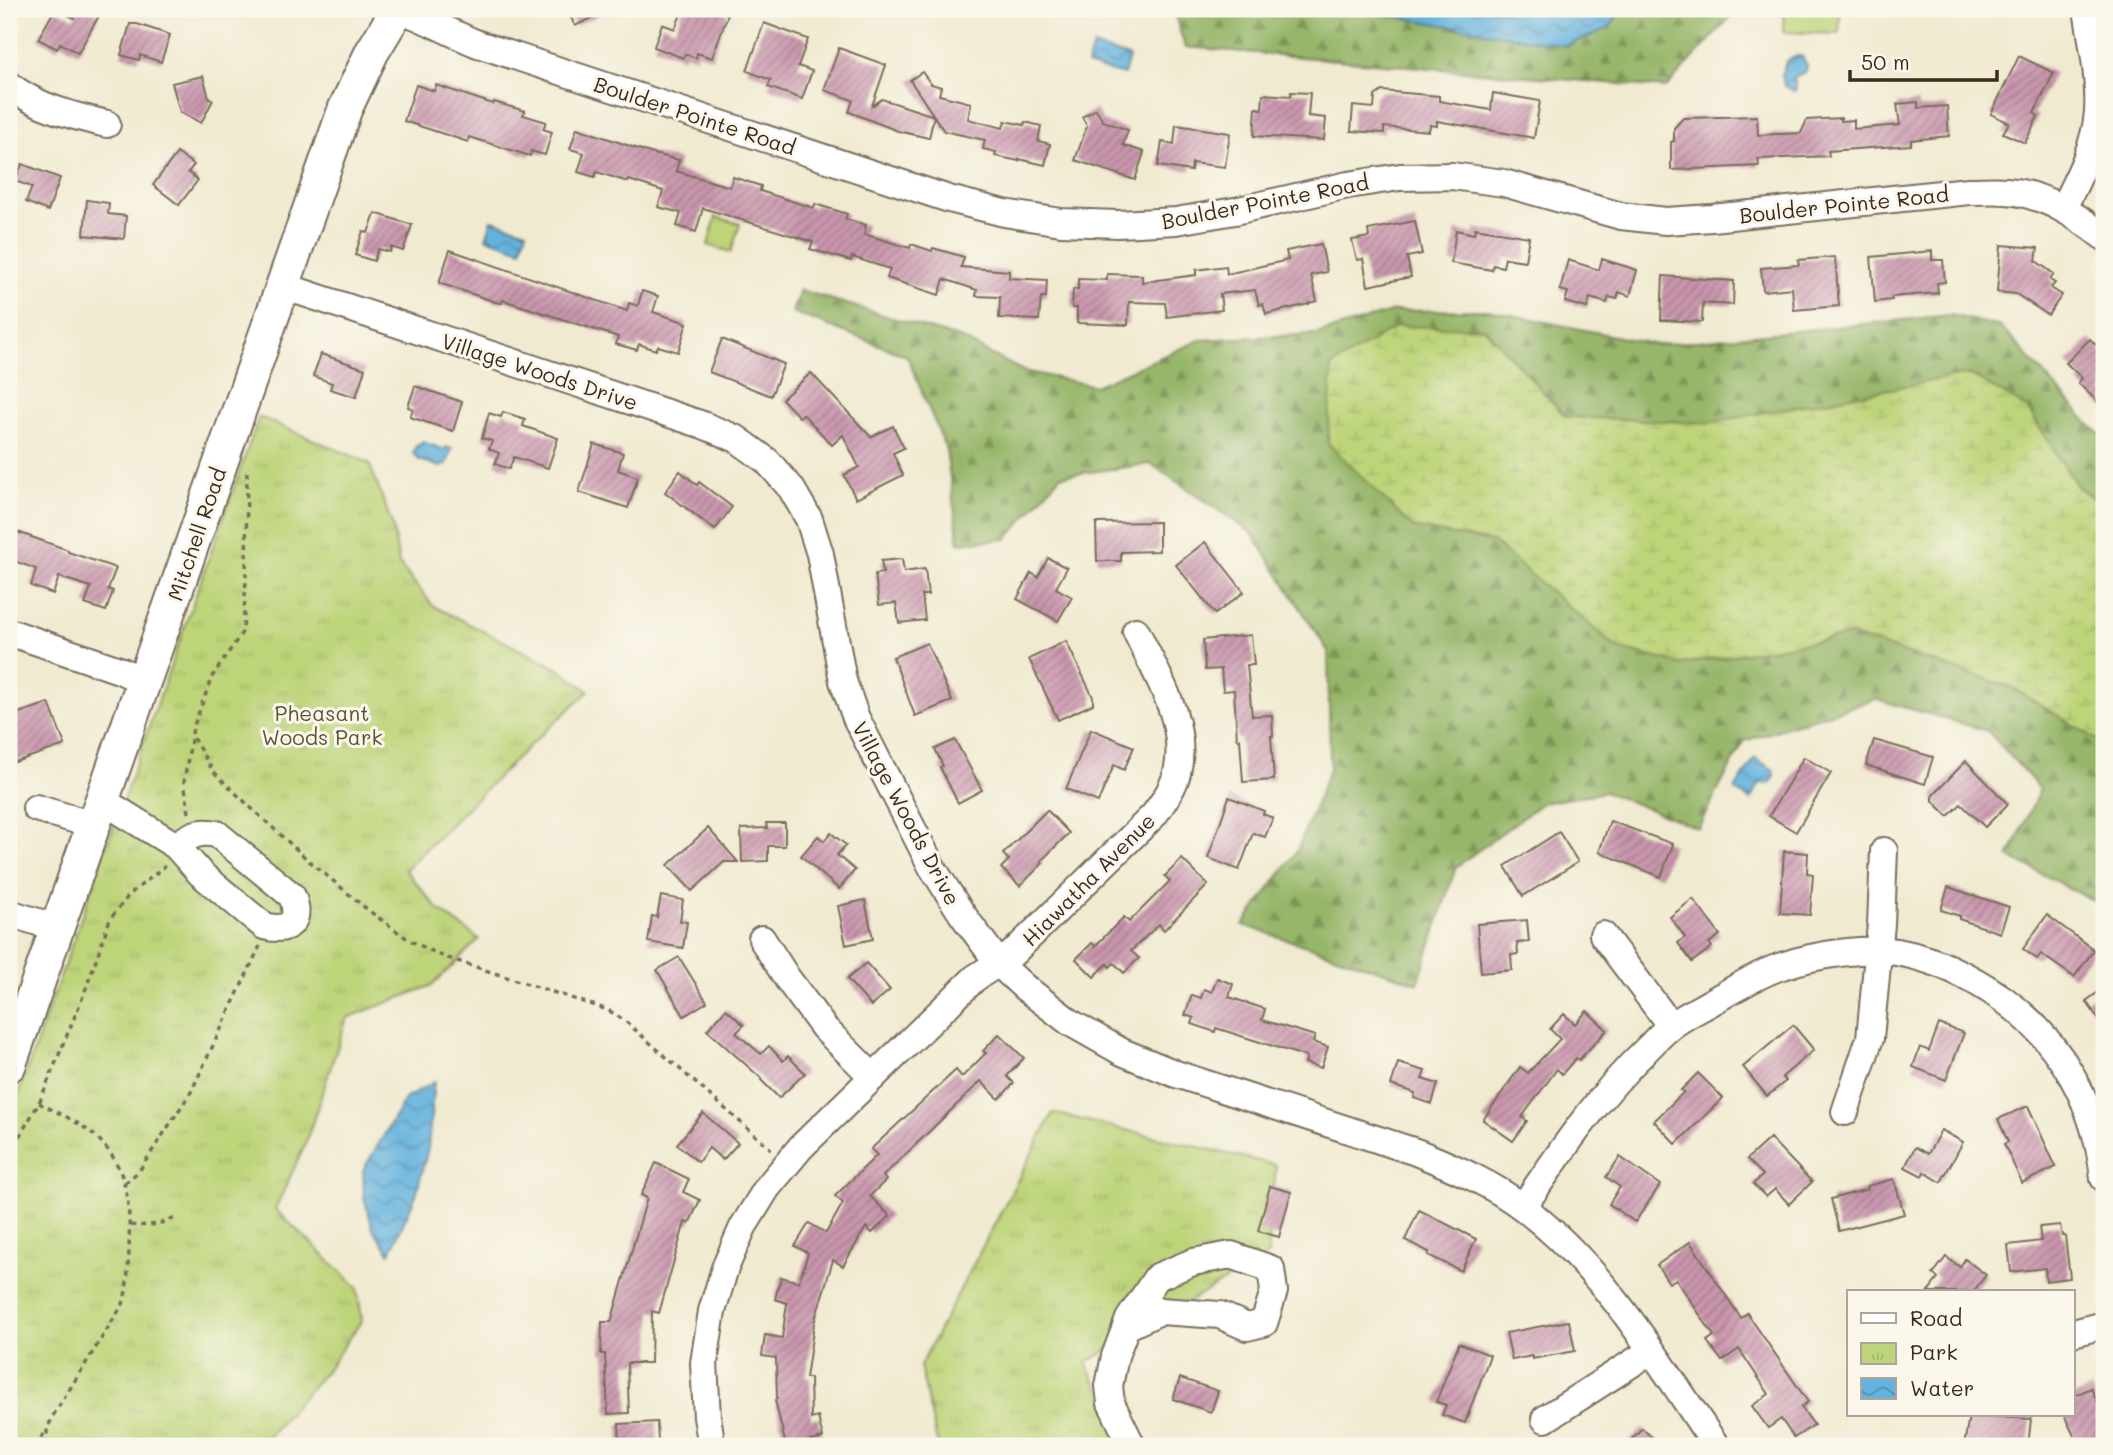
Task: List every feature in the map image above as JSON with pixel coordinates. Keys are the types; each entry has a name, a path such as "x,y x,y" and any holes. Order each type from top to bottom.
{"main road":[{"name":"Mitchell Road","path":"9,1065 345,109 372,52 399,9"}],"street":[{"name":"Boulder Pointe Road","path":"399,9 425,18 450,33 478,44 936,194 1004,213 1061,222 1118,224 1176,221 1235,211 1348,185 1400,177 1452,176 1504,183 1621,216 1666,221 1969,191 2009,191 2063,208 2104,237"},
{"path":"2063,208 2089,152 2098,112 2097,82 2087,9"},
{"path":"9,85 38,102 74,116 107,124"},
{"name":"Village Woods Drive","path":"282,286 703,425 737,439 767,461 791,488 809,520 820,554 843,681 856,718 932,867 999,964 1071,1023 1122,1052 1176,1074 1416,1152 1454,1167 1524,1207 1583,1262 1613,1297 1716,1446"},
{"name":"Hiawatha Avenue","path":"712,1446 707,1417 704,1363 712,1311 725,1268 743,1227 767,1188 787,1163 975,978 1012,954 1154,816 1168,795 1177,774 1180,748 1177,720 1136,631"},
{"path":"9,632 122,671 144,682"},
{"path":"36,808 98,812 176,846 201,874 264,926 275,929 290,924 295,917 296,906 292,897 217,834 205,831 188,837 176,846"},
{"path":"1845,1112 1870,1038 1881,924 1884,851"},
{"path":"9,913 57,928"},
{"path":"1602,935 1671,1026"},
{"path":"762,939 824,1028 873,1077"},
{"path":"1524,1207 1579,1125 1605,1092 1671,1026 1745,983 1781,966 1860,951 1901,953 1943,965 1985,986 2021,1012 2052,1046 2078,1085 2094,1124 2104,1178"},
{"path":"1126,1328 1160,1311 1220,1315 1247,1327 1264,1323 1274,1291 1271,1269 1231,1255 1193,1262 1157,1277 1129,1319 1115,1356 1109,1386 1111,1403 1132,1446"},
{"path":"2074,1333 2104,1325"},
{"path":"1545,1419 1651,1351"}],"path":[{"path":"9,1154 39,1103 84,994 110,919 130,894 164,868 190,820 184,782 192,737 212,677 243,631 247,472 251,459"},
{"path":"192,737 213,771 308,860 368,911 409,940 442,956 608,1010 624,1020 787,1163"},
{"path":"125,1183 139,1171 191,1092 260,945 264,926"},
{"path":"35,1446 123,1304 128,1288 130,1225 125,1183 113,1157 101,1141 73,1121 39,1103"},
{"path":"130,1225 147,1227 178,1217"},
{"path":"47,1429 47,1446"}],"green space":[{"path":"1173,9 1363,9 1374,13 1609,28 1622,9 1738,9 1666,88 1185,47"},
{"path":"1784,9 1840,9 1839,34 1783,32"},
{"path":"716,217 740,224 731,252 708,245"},
{"path":"800,290 962,339 1023,371 1095,386 1200,340 1317,334 1394,311 1488,310 1658,345 1951,315 2001,327 2104,437 2104,507 2077,486 2027,408 1969,374 1709,423 1566,417 1484,328 1412,527 1493,542 1617,648 1682,664 1851,635 2013,688 2104,744 2104,906 2009,857 2040,789 1988,731 1875,699 1744,741 1698,828 1605,792 1542,803 1456,867 1418,983 1243,925 1297,851 1330,768 1328,651 1252,533 1151,464 1060,476 1007,539 959,543 946,449 907,356 792,312"},
{"path":"1397,326 1484,328 1566,417 1709,423 1969,374 2027,408 2077,486 2104,507 2104,744 2013,688 1851,635 1681,664 1617,648 1493,542 1412,527 1328,443 1332,366"},
{"name":"Pheasant Woods Park","path":"259,417 369,463 392,524 399,564 433,606 557,668 589,691 528,747 405,870 438,909 479,939 433,985 347,1018 305,1145 275,1209 357,1287 362,1320 329,1367 260,1446 9,1446 9,1121"},
{"path":"1053,1113 1276,1165 1268,1255 1086,1363 1128,1446 938,1446 920,1366"}],"water":[{"path":"1363,9 1622,9 1609,28 1567,46"},
{"path":"1093,46 1129,57 1124,75 1087,65"},
{"path":"1802,56 1807,65 1806,71 1794,78 1794,91 1784,86 1782,74 1786,61"},
{"path":"492,220 527,231 521,250 486,238"},
{"path":"423,442 445,450 446,447 452,449 447,464 440,467 419,460 413,453 416,446"},
{"path":"1755,758 1774,770 1775,776 1770,783 1761,782 1750,800 1735,790"},
{"path":"434,1082 428,1148 416,1195 390,1253 373,1229 364,1197 363,1170 406,1098"}],"building":[{"path":"55,9 74,18 79,9 90,9 100,14 78,53 60,43 57,49 38,39"},
{"path":"567,9 611,9 575,26"},
{"path":"683,9 715,9 728,14 712,58 697,53 696,58 685,54 683,58 654,47 662,24 675,29"},
{"path":"764,23 808,39 798,66 812,71 802,99 768,87 771,80 747,71"},
{"path":"130,24 170,35 161,62 140,55 139,60 121,55"},
{"path":"839,48 886,65 872,106 882,99 934,116 929,138 898,131 849,112 853,100 824,90"},
{"path":"2019,56 2054,73 2034,113 2038,116 2025,143 2003,133 2009,123 1991,114"},
{"path":"922,72 931,84 941,87 939,95 971,103 968,119 1003,128 1005,121 1041,126 1038,141 1050,144 1045,165 995,156 996,152 983,149 985,140 944,131 910,80"},
{"path":"203,76 209,98 213,100 201,123 180,112 172,83"},
{"path":"416,85 434,91 436,85 493,104 494,102 525,111 523,115 546,122 543,129 552,132 545,155 531,151 530,156 469,137 468,142 404,121"},
{"path":"1382,91 1439,96 1439,101 1491,110 1493,93 1540,101 1534,138 1437,121 1437,126 1430,125 1429,131 1384,127 1384,133 1351,131 1353,106 1374,108 1375,96"},
{"path":"1291,92 1310,93 1308,116 1326,118 1324,140 1254,136 1256,108 1262,109 1263,94 1291,96"},
{"path":"1918,102 1918,108 1947,106 1949,136 1911,140 1911,145 1828,151 1829,156 1758,159 1759,166 1671,170 1674,128 1683,118 1757,116 1758,135 1801,133 1807,120 1854,120 1854,129 1900,125 1897,104"},
{"path":"1096,109 1103,121 1128,130 1123,145 1144,152 1135,180 1075,160 1087,126 1082,117"},
{"path":"1176,125 1230,133 1225,167 1192,163 1191,171 1158,166 1162,142 1174,144"},
{"path":"577,128 679,160 676,171 730,187 733,177 761,186 760,191 814,208 815,204 847,214 845,219 866,225 864,234 910,248 911,244 964,257 961,267 1009,271 1009,278 1047,280 1046,297 1041,297 1039,320 999,318 1000,297 976,296 977,290 944,279 939,295 887,278 890,269 852,257 851,261 810,249 813,242 703,208 696,232 677,226 681,213 658,207 663,191 597,172 595,177 578,172 584,153 570,149"},
{"path":"177,153 194,165 188,172 198,180 179,205 153,185"},
{"path":"22,164 60,178 48,211 26,202 32,187 15,181"},
{"path":"87,200 109,203 108,214 126,216 124,239 84,235"},
{"path":"375,213 412,225 403,251 391,247 390,252 378,249 374,261 355,255 363,231 368,233"},
{"path":"1415,221 1422,254 1407,257 1411,277 1368,286 1363,259 1357,260 1352,240 1369,237 1368,230"},
{"path":"1475,228 1529,237 1525,261 1505,258 1503,267 1493,265 1492,270 1451,263 1456,230 1474,234"},
{"path":"1321,244 1327,272 1311,275 1317,301 1309,304 1266,314 1263,304 1259,305 1255,290 1220,294 1222,310 1167,317 1165,303 1129,302 1128,325 1077,323 1077,308 1072,308 1073,289 1078,289 1078,279 1107,280 1107,274 1142,275 1142,282 1196,275 1196,270 1226,266 1227,274 1288,260 1286,251"},
{"path":"2001,245 2038,248 2036,261 2054,274 2050,280 2055,283 2051,288 2062,295 2048,315 2016,294 1997,292"},
{"path":"450,250 627,311 629,303 638,306 642,291 658,296 653,312 687,323 678,352 658,346 656,350 639,344 637,350 616,344 618,337 503,300 502,303 496,302 439,283"},
{"path":"1932,251 1932,260 1943,260 1945,282 1937,283 1938,293 1891,297 1892,300 1875,302 1871,257"},
{"path":"1835,257 1839,306 1794,310 1792,288 1763,291 1761,268 1799,265 1798,260"},
{"path":"1602,259 1637,270 1630,296 1619,292 1617,299 1609,297 1607,303 1590,298 1587,308 1565,302 1568,292 1560,290 1568,260 1599,270"},
{"path":"1663,276 1734,281 1733,305 1703,303 1702,322 1661,320"},
{"path":"722,339 784,364 771,396 709,372"},
{"path":"2090,339 2104,353 2104,408 2078,383 2082,378 2066,363"},
{"path":"321,354 365,369 356,397 330,389 332,383 313,376"},
{"path":"811,373 871,437 893,426 904,448 893,453 903,475 856,499 844,475 859,467 843,435 832,445 803,414 799,417 782,399"},
{"path":"415,386 462,402 453,431 410,417 413,409 408,407"},
{"path":"503,412 525,419 523,426 558,438 548,468 514,457 509,469 495,464 499,453 489,449 492,441 482,438 489,413 501,417"},
{"path":"594,444 623,453 618,470 638,477 628,508 579,492"},
{"path":"680,471 732,507 715,530 665,492"},
{"path":"1159,522 1159,551 1121,552 1121,561 1097,561 1096,523"},
{"path":"9,529 116,568 108,589 113,591 106,611 85,604 91,587 59,577 53,594 31,586 36,569 9,559"},
{"path":"1205,542 1244,592 1215,614 1176,565"},
{"path":"1048,558 1067,568 1056,588 1072,597 1058,621 1017,599 1031,573 1038,577"},
{"path":"902,559 904,572 925,569 928,595 922,595 925,620 899,623 896,603 879,605 875,574 883,573 881,561"},
{"path":"1251,635 1254,665 1247,665 1252,716 1272,715 1274,780 1243,782 1234,690 1223,691 1221,669 1205,670 1203,640"},
{"path":"1066,641 1093,697 1093,704 1058,720 1029,659"},
{"path":"927,643 952,701 915,716 893,657"},
{"path":"49,703 65,745 9,764 9,716"},
{"path":"1091,729 1134,747 1124,770 1114,765 1098,802 1066,789"},
{"path":"955,740 982,790 958,803 940,767 943,766 935,749"},
{"path":"1874,740 1933,757 1925,784 1866,765"},
{"path":"1804,757 1831,773 1796,832 1769,816"},
{"path":"1966,761 2008,804 1985,827 1961,804 1948,816 1933,801 1933,795"},
{"path":"1229,797 1264,811 1263,814 1273,818 1265,837 1253,833 1239,870 1208,858"},
{"path":"1047,810 1069,833 1020,886 1001,868 1009,860 1003,854"},
{"path":"1610,821 1673,844 1661,877 1599,852"},
{"path":"766,823 785,823 785,846 768,846 768,861 742,862 741,829 767,828"},
{"path":"708,828 738,862 724,862 692,891 668,865"},
{"path":"1559,832 1578,862 1523,896 1505,866"},
{"path":"831,833 846,845 837,855 855,870 839,889 801,856 818,836 824,841"},
{"path":"1784,851 1808,853 1807,873 1813,874 1810,915 1780,913"},
{"path":"1182,859 1208,885 1164,930 1159,924 1131,951 1139,958 1124,973 1114,963 1110,967 1107,964 1094,977 1076,959 1092,943 1095,946 1124,917 1129,922 1170,881 1165,876"},
{"path":"1948,887 2009,907 2000,933 1941,910"},
{"path":"661,896 683,900 680,921 687,922 683,948 648,942 652,916 657,917"},
{"path":"1693,899 1720,935 1709,943 1712,947 1692,962 1678,943 1685,937 1670,917"},
{"path":"865,900 873,939 846,945 838,906"},
{"path":"2047,915 2094,950 2074,977 2041,954 2037,959 2023,949"},
{"path":"1527,920 1529,942 1517,943 1518,954 1511,955 1512,970 1481,973 1477,924"},
{"path":"679,957 707,1002 684,1016 657,970"},
{"path":"866,963 890,990 871,1006 847,979"},
{"path":"1217,978 1233,984 1229,997 1265,1009 1262,1020 1315,1036 1313,1042 1328,1047 1321,1068 1305,1063 1307,1057 1216,1028 1215,1032 1192,1024 1194,1018 1185,1015 1192,995 1201,998 1204,989 1212,992"},
{"path":"2104,988 2104,1027 2086,1001"},
{"path":"726,1009 744,1025 736,1033 761,1054 769,1046 783,1061 788,1056 805,1073 779,1098 762,1079 707,1030"},
{"path":"1587,1011 1607,1030 1562,1074 1557,1069 1522,1117 1527,1121 1513,1141 1483,1120 1520,1067 1528,1073 1560,1039 1550,1029 1564,1014 1575,1024"},
{"path":"1939,1024 1964,1033 1946,1080 1913,1067 1920,1047 1929,1051"},
{"path":"1793,1025 1814,1050 1782,1077 1786,1081 1767,1096 1743,1067"},
{"path":"999,1034 1024,1058 1007,1076 1014,1083 999,1099 981,1081 883,1176 886,1180 870,1196 890,1216 872,1233 866,1227 843,1266 833,1260 814,1323 806,1378 810,1378 811,1419 818,1417 823,1438 810,1441 811,1446 786,1446 775,1400 776,1358 762,1356 765,1335 782,1338 787,1303 775,1299 781,1277 799,1282 808,1253 795,1246 809,1223 826,1233 843,1203 835,1196 877,1155 871,1149 956,1070 962,1077 986,1053 983,1051"},
{"path":"1398,1063 1425,1071 1422,1079 1438,1084 1432,1104 1414,1098 1415,1093 1391,1085"},
{"path":"1698,1073 1723,1098 1676,1144 1654,1121 1684,1092 1681,1090"},
{"path":"2028,1106 2056,1167 2022,1183 2004,1144 2008,1142 1998,1119"},
{"path":"703,1113 738,1143 723,1160 709,1148 698,1162 677,1144"},
{"path":"1941,1130 1963,1142 1941,1182 1924,1172 1922,1176 1905,1167 1915,1147 1928,1154"},
{"path":"1770,1138 1812,1182 1789,1204 1775,1189 1766,1197 1753,1184 1763,1175 1747,1159"},
{"path":"1620,1157 1660,1185 1635,1222 1609,1204 1620,1187 1606,1177"},
{"path":"656,1163 689,1179 683,1192 700,1200 689,1224 685,1222 659,1313 652,1311 651,1363 627,1363 629,1413 608,1414 605,1354 601,1354 602,1322 611,1322 647,1198 641,1195"},
{"path":"1894,1179 1904,1214 1839,1231 1831,1199"},
{"path":"1270,1186 1291,1192 1279,1237 1258,1231"},
{"path":"1419,1210 1476,1239 1461,1271 1405,1240"},
{"path":"2060,1225 2062,1236 2065,1236 2070,1278 2046,1281 2045,1268 2011,1272 2008,1245 2041,1241 2039,1227"},
{"path":"1690,1242 1741,1318 1747,1313 1808,1402 1801,1407 1814,1425 1794,1438 1781,1419 1768,1428 1752,1406 1769,1394 1739,1349 1722,1361 1707,1341 1714,1336 1676,1279 1669,1283 1657,1265"},
{"path":"1946,1257 1960,1267 1965,1259 1986,1275 1975,1290 1929,1290 1938,1278 1933,1274"},
{"path":"1569,1321 1575,1351 1512,1360 1506,1333"},
{"path":"1459,1343 1490,1355 1465,1423 1442,1415 1446,1405 1436,1402"},
{"path":"1180,1378 1218,1391 1211,1412 1173,1399"},
{"path":"2091,1388 2104,1417 2104,1446 2079,1446 2064,1416 2074,1416 2074,1396"},
{"path":"1969,1416 2031,1419 2028,1446 1964,1446"},
{"path":"657,1422 658,1442 647,1442 647,1446 620,1446 619,1424"},
{"path":"1642,1428 1661,1446 1625,1446"}]}
